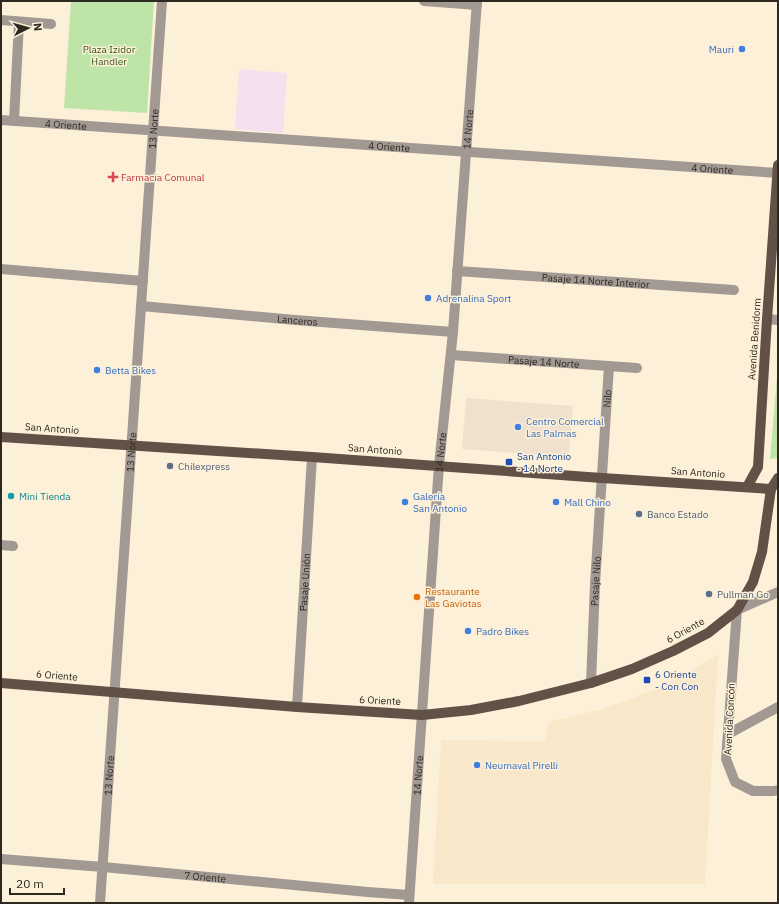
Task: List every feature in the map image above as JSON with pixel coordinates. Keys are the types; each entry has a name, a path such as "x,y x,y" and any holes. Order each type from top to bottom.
{"main road":[{"name":"Avenida Benidorm","path":"747,487 758,466 778,165"},
{"name":"San Antonio","path":"1,436 747,487"},
{"path":"736,610 753,582 762,552 774,489 778,478"},
{"path":"747,487 774,489"},
{"name":"6 Oriente","path":"1,683 298,707 422,715 471,710 519,701 592,683 632,669 673,651 708,633 736,610"}],"street":[{"name":"13 Norte","path":"100,903 162,1"},
{"path":"424,1 477,3"},
{"name":"14 Norte","path":"409,899 440,466 453,332 477,3"},
{"path":"1,20 51,24"},
{"path":"14,121 20,22"},
{"name":"4 Oriente","path":"1,120 778,173"},
{"path":"1,269 143,281"},
{"name":"Pasaje 14 Norte Interior","path":"457,272 734,290"},
{"name":"Lanceros","path":"141,306 453,332"},
{"path":"767,319 778,320"},
{"name":"Pasaje 14 Norte","path":"451,355 637,368"},
{"name":"Nilo","path":"602,478 609,366"},
{"name":"Pasaje Unión","path":"298,707 312,457"},
{"name":"Pasaje Nilo","path":"592,683 595,584 602,478"},
{"path":"1,545 13,546"},
{"path":"736,610 778,592"},
{"name":"Avenida Concón","path":"736,610 726,759 735,782 753,791 778,790"},
{"path":"728,734 778,707"},
{"name":"7 Oriente","path":"1,858 360,891 409,899"}],"shaded area":[{"path":"239,69 287,73 283,133 235,129"},
{"name":"Centro Comercial Las Palmas","path":"466,398 573,406 569,457 462,449"},
{"path":"718,655 705,884 433,884 441,740 545,741 548,722 602,709 629,700 689,672"}],"green space":[{"name":"Plaza Izidor Handler","path":"71,1 154,1 147,113 64,108"},
{"path":"778,365 778,458 770,459"}],"place":[{"name":"Mauri","path":"742,49"},
{"name":"Farmacia Comunal","path":"113,177"},
{"name":"Adrenalina Sport","path":"428,298"},
{"name":"Betta Bikes","path":"97,370"},
{"name":"Centro Comercial Las Palmas","path":"518,427"},
{"name":"San Antonio - 14 Norte","path":"509,462"},
{"name":"Chilexpress","path":"170,466"},
{"name":"Mini Tienda","path":"11,496"},
{"name":"Galería San Antonio","path":"405,502"},
{"name":"Mall Chino","path":"556,502"},
{"name":"Banco Estado","path":"639,514"},
{"name":"Pullman Go","path":"709,594"},
{"name":"Restaurante Las Gaviotas","path":"417,597"},
{"name":"Padro Bikes","path":"468,631"},
{"name":"6 Oriente - Con Con","path":"647,680"},
{"name":"Neumaval Pirelli","path":"477,765"}]}
